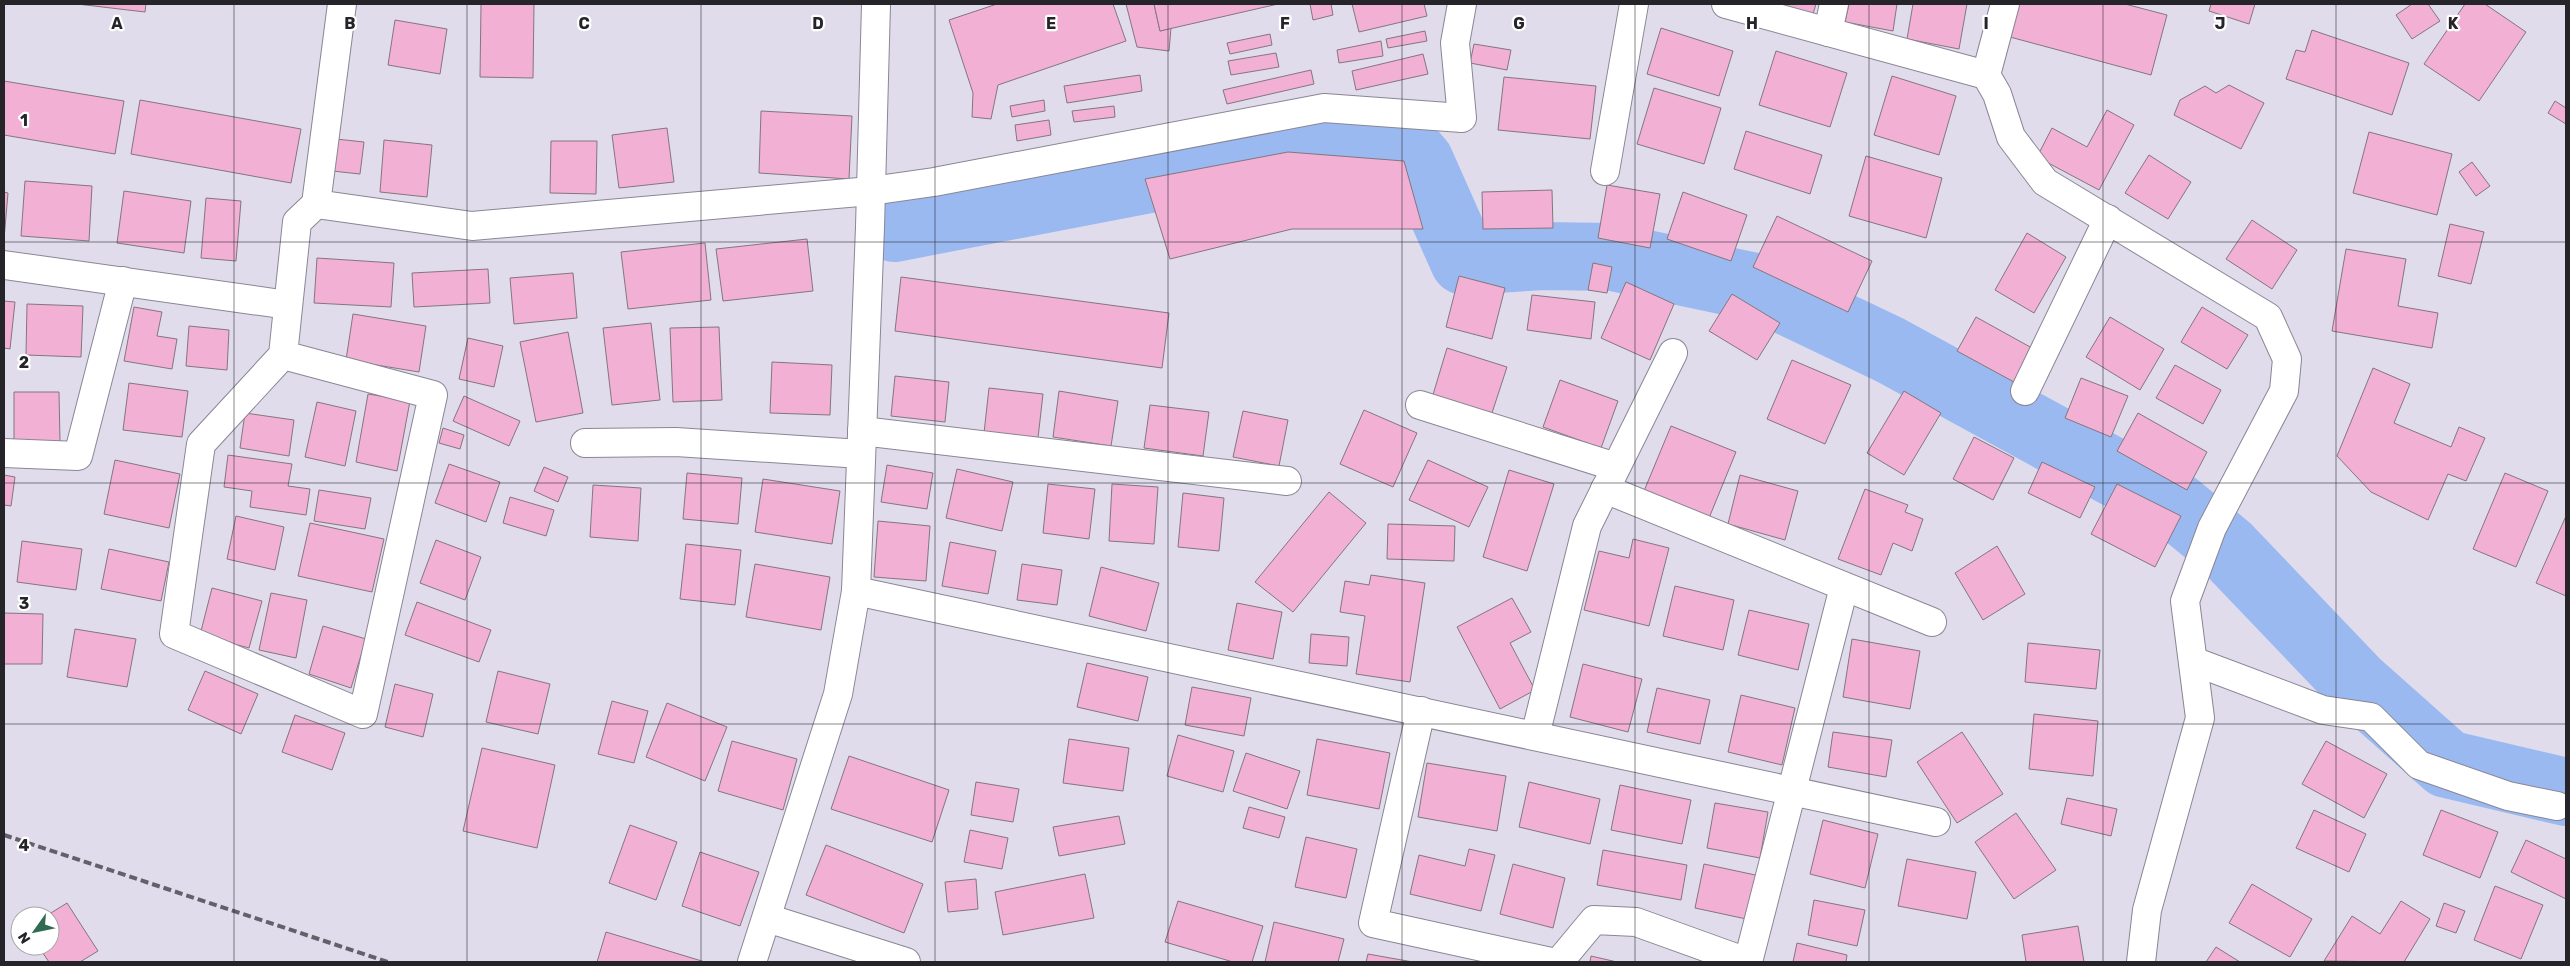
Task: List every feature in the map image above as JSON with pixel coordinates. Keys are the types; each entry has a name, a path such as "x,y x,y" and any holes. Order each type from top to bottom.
{"street":[{"path":"283,355 433,395 363,714 174,634 201,444 283,355 297,222 316,204 342,4"},
{"path":"752,962 838,694 856,591 876,4"},
{"path":"316,204 472,226 871,191 934,182 1324,108 1462,118 1455,43 1462,4"},
{"path":"1605,171 1634,4"},
{"path":"1726,4 1986,75 1997,94 2010,137 2045,182 2268,317 2287,359 2284,391 2212,528 2185,601 2200,718 2147,910 2141,962"},
{"path":"1828,32 1834,4"},
{"path":"1986,75 2005,4"},
{"path":"2025,390 2108,220"},
{"path":"4,265 288,305"},
{"path":"4,453 78,456 123,281"},
{"path":"1535,736 1588,526 1673,353"},
{"path":"1420,405 1610,478 1844,587 1932,622"},
{"path":"585,443 862,442 1287,480"},
{"path":"1559,962 1594,920 1636,922 1747,962 1793,793 1844,587"},
{"path":"856,591 1422,711 1793,793 1936,822"},
{"path":"2193,661 2323,710 2370,717 2419,766 2508,796 2557,806"},
{"path":"1422,711 1373,923 1551,962"},
{"path":"767,918 906,962"}],"building":[{"path":"77,4 146,4 145,12"},
{"path":"481,4 534,4 533,78 480,77"},
{"path":"997,4 1113,4 1126,41 998,85 991,119 972,117 973,93 949,20"},
{"path":"1126,4 1154,4 1160,31 1171,28 1169,51 1137,47"},
{"path":"1154,4 1278,4 1160,31"},
{"path":"1310,4 1331,4 1333,15 1313,20"},
{"path":"1352,4 1424,4 1427,16 1359,32"},
{"path":"1776,4 1816,4 1813,14"},
{"path":"1849,4 1897,4 1893,31 1845,22"},
{"path":"1913,4 1967,4 1959,49 1907,39"},
{"path":"2018,4 2125,4 2167,15 2151,75 2010,37"},
{"path":"2211,4 2255,4 2249,24 2209,11"},
{"path":"2412,4 2428,4 2440,21 2412,39 2396,15"},
{"path":"2465,4 2485,4 2526,32 2479,101 2424,64"},
{"path":"395,20 447,29 440,74 388,65"},
{"path":"1661,28 1733,51 1719,96 1647,74"},
{"path":"2312,30 2409,63 2392,115 2286,79 2296,50 2305,52"},
{"path":"1425,31 1427,41 1388,48 1386,39"},
{"path":"1270,34 1272,45 1230,54 1227,43"},
{"path":"1381,41 1383,56 1339,63 1337,50"},
{"path":"1474,44 1511,50 1507,70 1470,63"},
{"path":"1776,51 1847,73 1830,127 1759,105"},
{"path":"1276,53 1279,67 1231,75 1228,61"},
{"path":"1423,54 1428,74 1356,90 1352,71"},
{"path":"1311,70 1314,84 1227,104 1223,90"},
{"path":"1140,75 1142,91 1067,103 1064,86"},
{"path":"1892,76 1956,96 1939,155 1874,135"},
{"path":"1504,77 1596,86 1590,139 1498,130"},
{"path":"4,81 124,101 115,154 4,135"},
{"path":"2229,85 2264,103 2241,149 2174,115 2180,100 2205,86 2216,93"},
{"path":"1654,88 1721,108 1704,164 1637,144"},
{"path":"140,100 301,129 291,183 131,154"},
{"path":"1044,100 1045,111 1012,117 1010,106"},
{"path":"2555,101 2566,108 2566,124 2548,113"},
{"path":"1114,106 1115,117 1074,122 1072,111"},
{"path":"2107,110 2134,125 2099,190 2037,157 2052,128 2087,147"},
{"path":"761,111 852,116 849,179 759,173"},
{"path":"1049,120 1051,135 1017,141 1015,125"},
{"path":"667,128 674,182 619,188 612,135"},
{"path":"1746,131 1822,155 1810,194 1734,169"},
{"path":"2369,132 2452,154 2437,215 2353,193"},
{"path":"336,139 364,142 360,174 332,171"},
{"path":"384,140 432,145 427,197 380,192"},
{"path":"551,141 597,141 596,194 550,193"},
{"path":"1288,152 1404,161 1423,229 1292,229 1170,259 1145,179"},
{"path":"2149,155 2191,182 2168,219 2125,193"},
{"path":"1866,156 1942,178 1926,238 1849,216"},
{"path":"2472,162 2490,186 2476,196 2459,172"},
{"path":"25,181 92,186 89,241 21,236"},
{"path":"1607,185 1660,194 1650,248 1598,238"},
{"path":"1552,190 1553,228 1483,229 1482,192"},
{"path":"124,191 191,201 184,253 117,243"},
{"path":"4,192 8,193 4,239"},
{"path":"1683,192 1747,215 1731,261 1667,239"},
{"path":"206,198 241,201 236,261 201,258"},
{"path":"1777,216 1872,261 1848,312 1753,267"},
{"path":"2252,220 2297,250 2272,289 2226,259"},
{"path":"2450,224 2484,232 2471,284 2438,276"},
{"path":"2027,233 2066,257 2034,313 1995,290"},
{"path":"807,239 813,291 723,301 716,249"},
{"path":"705,243 711,300 628,309 621,252"},
{"path":"2346,249 2406,259 2398,306 2438,313 2432,348 2332,331"},
{"path":"317,258 394,263 391,307 314,303"},
{"path":"1593,263 1612,267 1607,293 1588,290"},
{"path":"488,269 490,303 414,307 412,273"},
{"path":"573,273 577,318 514,324 510,278"},
{"path":"1459,276 1505,288 1492,339 1446,327"},
{"path":"901,277 1169,313 1162,368 895,331"},
{"path":"1626,282 1674,304 1650,360 1601,338"},
{"path":"1732,294 1780,323 1757,360 1709,331"},
{"path":"1532,295 1595,302 1591,339 1527,330"},
{"path":"4,301 15,302 10,349 4,348"},
{"path":"27,304 83,306 81,357 26,355"},
{"path":"134,307 162,312 157,336 177,339 172,369 124,361"},
{"path":"2202,307 2248,335 2227,369 2181,342"},
{"path":"353,314 426,326 419,372 346,360"},
{"path":"1976,317 2032,348 2014,382 1957,351"},
{"path":"2110,317 2164,349 2140,390 2086,357"},
{"path":"651,323 660,400 612,405 603,328"},
{"path":"189,326 229,330 227,370 186,366"},
{"path":"719,327 722,400 673,402 670,328"},
{"path":"568,332 583,413 536,422 520,342"},
{"path":"468,338 503,346 494,387 459,379"},
{"path":"1447,348 1507,367 1491,416 1432,398"},
{"path":"1792,360 1851,385 1825,444 1767,419"},
{"path":"772,362 832,365 830,415 770,413"},
{"path":"2175,365 2221,390 2203,424 2156,398"},
{"path":"2373,368 2410,384 2394,423 2451,447 2459,427 2485,438 2466,481 2448,474 2428,520 2371,492 2337,456"},
{"path":"895,376 949,382 945,422 891,416"},
{"path":"2081,378 2128,396 2111,437 2065,418"},
{"path":"1560,380 1618,401 1601,448 1543,427"},
{"path":"129,383 188,391 182,437 123,430"},
{"path":"989,388 1043,394 1038,438 984,433"},
{"path":"1059,391 1118,401 1111,446 1053,437"},
{"path":"1904,391 1941,413 1904,475 1867,453"},
{"path":"14,392 59,392 60,442 14,442"},
{"path":"368,394 410,401 397,471 356,462"},
{"path":"464,396 520,421 509,446 453,421"},
{"path":"317,402 356,411 345,466 305,457"},
{"path":"1150,405 1209,412 1203,456 1144,448"},
{"path":"1364,410 1417,433 1393,487 1340,464"},
{"path":"1243,411 1288,420 1279,466 1233,457"},
{"path":"245,413 294,420 289,456 240,448"},
{"path":"2138,413 2207,452 2187,490 2117,451"},
{"path":"1671,426 1736,452 1709,518 1644,491"},
{"path":"443,428 464,435 460,449 439,443"},
{"path":"1974,437 2014,458 1993,500 1953,479"},
{"path":"228,455 292,464 288,486 310,489 306,515 250,507 252,491 224,487"},
{"path":"115,460 180,474 169,528 104,514"},
{"path":"1428,460 1488,487 1469,527 1409,500"},
{"path":"2042,462 2095,487 2080,518 2028,493"},
{"path":"449,464 500,482 486,522 435,503"},
{"path":"887,465 933,473 927,509 881,502"},
{"path":"544,467 568,477 558,502 534,491"},
{"path":"957,469 1013,482 1002,531 946,518"},
{"path":"1509,470 1554,484 1527,571 1483,557"},
{"path":"687,473 742,478 738,524 683,519"},
{"path":"2505,473 2548,491 2516,567 2473,549"},
{"path":"4,475 15,477 11,506 4,505"},
{"path":"1740,475 1798,491 1785,540 1728,524"},
{"path":"763,479 840,491 832,544 755,532"},
{"path":"1048,484 1095,489 1089,539 1043,533"},
{"path":"1112,484 1158,487 1154,544 1109,541"},
{"path":"2117,484 2181,516 2155,567 2091,534"},
{"path":"593,485 641,488 638,541 590,537"},
{"path":"1865,489 1908,505 1905,512 1923,519 1912,551 1893,543 1881,575 1838,559"},
{"path":"319,490 371,498 365,529 314,521"},
{"path":"1329,492 1366,523 1293,612 1255,582"},
{"path":"1183,493 1224,498 1219,551 1178,547"},
{"path":"510,497 554,510 546,536 503,523"},
{"path":"236,516 284,527 275,570 227,559"},
{"path":"2566,516 2566,596 2536,583"},
{"path":"878,521 930,526 926,581 874,577"},
{"path":"310,523 384,539 372,592 298,576"},
{"path":"1388,524 1455,526 1454,561 1387,559"},
{"path":"1633,539 1669,548 1649,626 1584,610 1599,551 1629,558"},
{"path":"436,540 481,557 465,600 420,583"},
{"path":"22,541 82,549 76,590 17,582"},
{"path":"950,542 996,551 988,594 942,586"},
{"path":"686,544 741,550 735,605 680,599"},
{"path":"1997,546 2025,594 1983,620 1955,573"},
{"path":"109,549 169,562 161,601 101,589"},
{"path":"755,564 830,577 821,630 746,617"},
{"path":"1022,564 1062,570 1057,605 1017,600"},
{"path":"1101,567 1159,583 1146,631 1089,616"},
{"path":"1371,575 1425,583 1410,682 1356,674 1365,616 1340,612 1345,581 1369,585"},
{"path":"1675,586 1734,600 1723,650 1663,636"},
{"path":"212,588 262,601 249,648 200,635"},
{"path":"271,593 307,600 296,658 259,650"},
{"path":"1512,598 1531,632 1510,643 1535,690 1500,709 1457,627"},
{"path":"417,602 491,630 479,662 405,635"},
{"path":"1237,603 1282,612 1273,659 1228,650"},
{"path":"1749,610 1809,624 1798,670 1738,655"},
{"path":"4,613 43,614 42,664 4,664"},
{"path":"323,626 366,639 351,688 309,674"},
{"path":"75,629 136,639 127,687 67,677"},
{"path":"1311,634 1349,637 1347,666 1309,663"},
{"path":"1852,639 1920,651 1910,709 1843,697"},
{"path":"2028,643 2100,650 2096,689 2025,682"},
{"path":"1087,663 1148,677 1138,721 1077,707"},
{"path":"1583,664 1642,679 1628,732 1570,717"},
{"path":"205,671 258,694 241,734 188,710"},
{"path":"498,671 550,684 538,734 486,722"},
{"path":"395,684 433,694 423,737 385,727"},
{"path":"1192,687 1251,698 1244,736 1185,725"},
{"path":"1657,688 1710,700 1700,744 1647,732"},
{"path":"1741,695 1795,708 1782,765 1728,752"},
{"path":"612,701 648,711 634,763 598,754"},
{"path":"667,703 727,727 705,781 646,757"},
{"path":"2034,714 2098,721 2093,776 2029,769"},
{"path":"295,715 345,733 332,770 282,752"},
{"path":"1833,732 1892,740 1886,777 1828,767"},
{"path":"1962,732 2003,794 1957,823 1917,762"},
{"path":"1178,735 1234,751 1223,792 1167,776"},
{"path":"1069,739 1129,748 1123,791 1063,783"},
{"path":"1317,739 1390,753 1379,809 1307,795"},
{"path":"732,741 797,759 783,810 718,791"},
{"path":"2326,741 2387,774 2364,818 2302,784"},
{"path":"482,748 555,765 537,848 463,831"},
{"path":"1246,753 1300,771 1287,809 1233,791"},
{"path":"849,756 949,790 932,842 831,809"},
{"path":"1427,763 1506,776 1497,831 1418,817"},
{"path":"976,782 1019,789 1013,822 971,815"},
{"path":"1529,782 1600,799 1590,844 1519,827"},
{"path":"1620,785 1691,800 1682,844 1611,830"},
{"path":"2067,798 2117,809 2111,836 2061,824"},
{"path":"1715,803 1768,812 1760,858 1707,848"},
{"path":"1249,807 1285,817 1279,838 1243,828"},
{"path":"2314,810 2366,834 2349,872 2296,848"},
{"path":"2441,810 2498,832 2480,878 2423,855"},
{"path":"2016,813 2056,870 2014,899 1975,842"},
{"path":"1119,816 1125,844 1059,856 1053,827"},
{"path":"1823,820 1878,834 1865,888 1810,874"},
{"path":"630,825 677,842 656,900 609,883"},
{"path":"970,830 1008,838 1002,869 964,862"},
{"path":"1306,837 1357,849 1346,898 1295,887"},
{"path":"2526,840 2566,859 2566,899 2511,872"},
{"path":"826,845 923,884 904,933 806,895"},
{"path":"1469,849 1495,855 1481,911 1410,894 1419,855 1465,866"},
{"path":"1603,850 1687,865 1681,900 1597,885"},
{"path":"700,852 759,872 740,926 682,906"},
{"path":"1907,859 1976,872 1967,919 1898,906"},
{"path":"1513,864 1565,878 1553,928 1500,914"},
{"path":"1704,864 1760,876 1751,920 1695,908"},
{"path":"1085,874 1094,918 1003,935 995,892"},
{"path":"976,879 978,909 948,912 945,882"},
{"path":"2252,884 2312,919 2290,957 2229,923"},
{"path":"2495,886 2543,905 2521,959 2474,940"},
{"path":"1814,900 1865,910 1857,946 1808,935"},
{"path":"1178,901 1263,926 1252,962 1233,962 1165,942"},
{"path":"2401,901 2430,919 2404,962 2324,961 2352,916 2380,934"},
{"path":"67,903 98,951 80,962 49,962 45,956 60,956 60,907"},
{"path":"2444,903 2465,911 2456,933 2436,926"},
{"path":"1274,922 1344,939 1338,962 1265,962"},
{"path":"2078,926 2084,962 2026,962 2022,935"},
{"path":"606,932 705,962 597,962"},
{"path":"1797,943 1847,955 1846,962 1793,962"},
{"path":"2216,947 2240,962 2206,962"},
{"path":"1368,954 1413,962 1366,962"},
{"path":"1591,956 1617,962 1590,962"}],"waterway":[{"path":"894,228 1342,142 1406,146 1420,162 1464,261 1543,256 1613,257 1760,288 1890,350 2176,506 2227,548 2357,684 2447,764 2566,792"}],"railway":[{"path":"4,835 388,962"}]}
